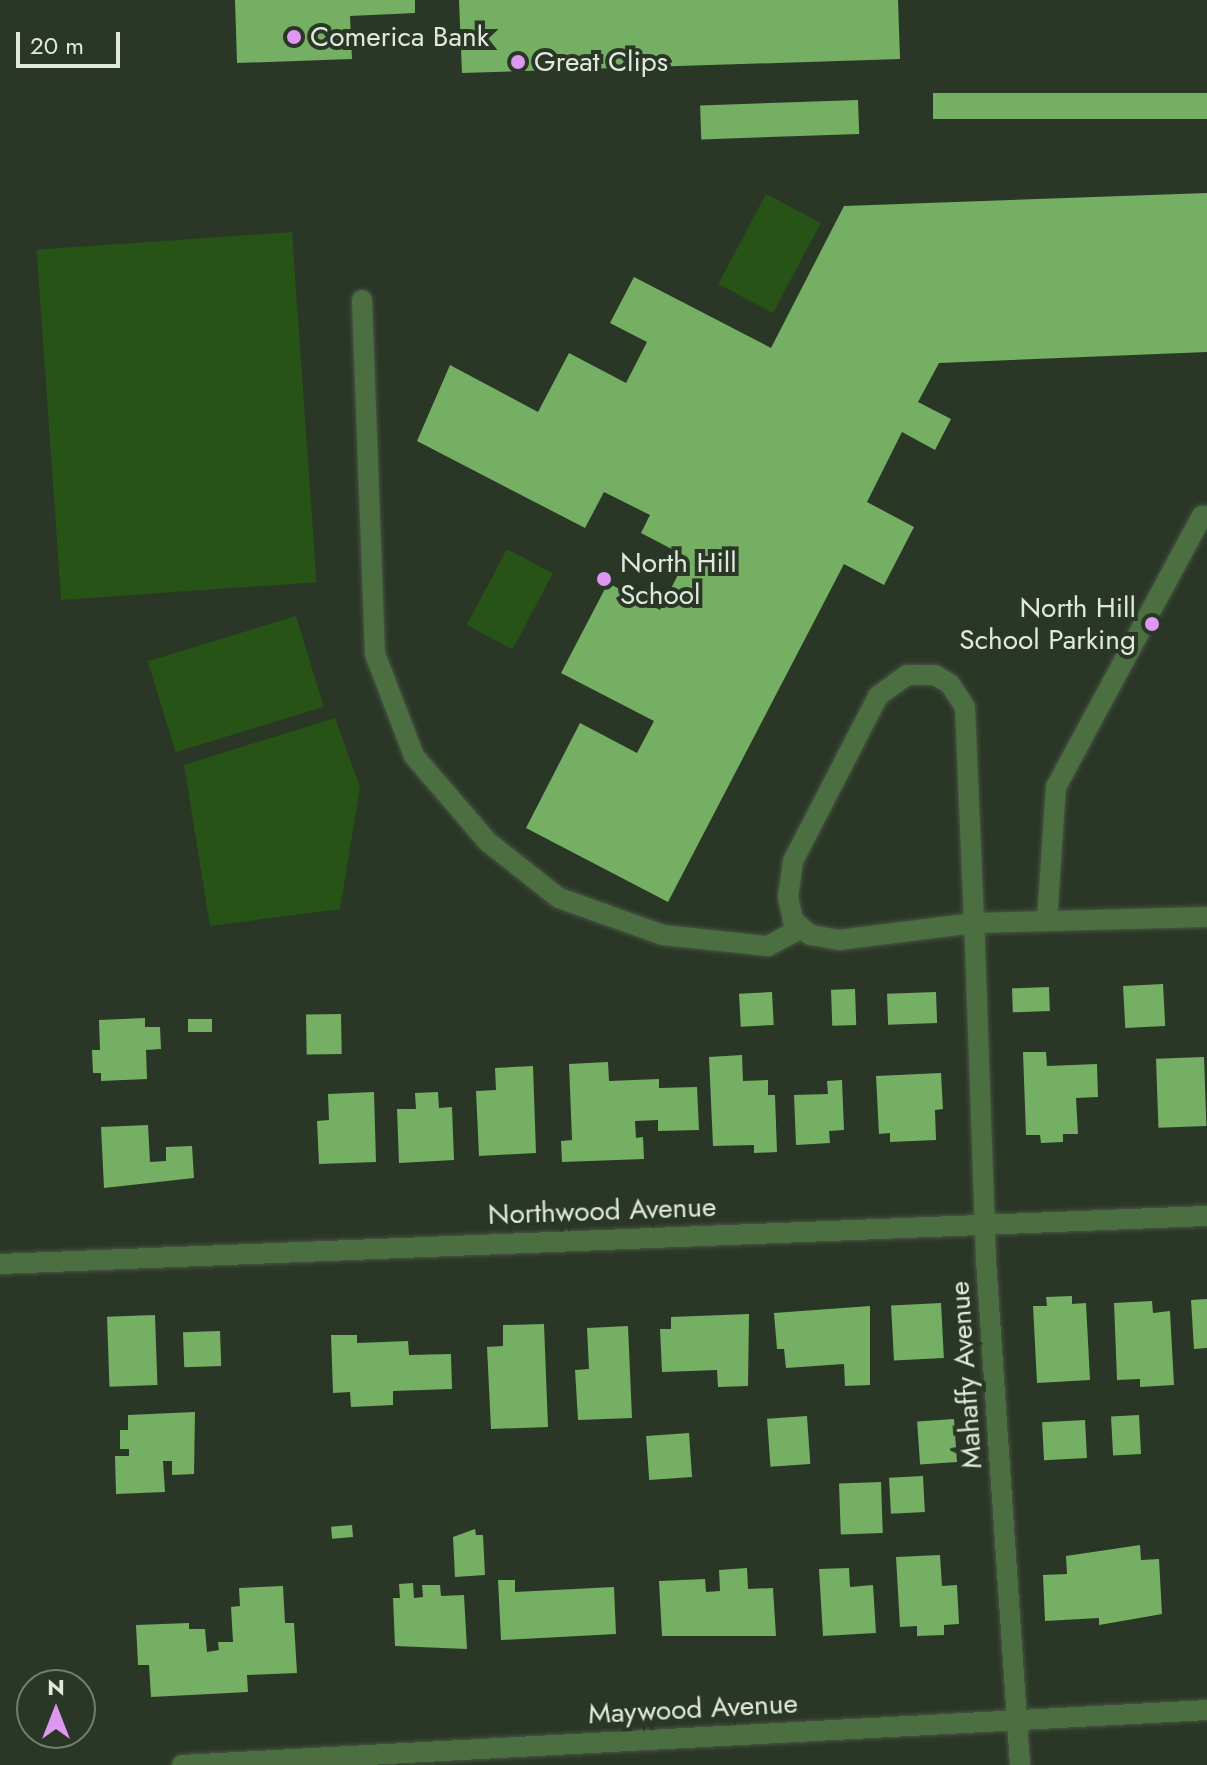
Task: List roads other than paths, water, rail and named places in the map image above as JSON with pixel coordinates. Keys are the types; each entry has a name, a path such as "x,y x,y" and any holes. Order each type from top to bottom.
{"street":[{"path":"362,300 375,654 414,756 488,842 559,898 663,935 768,946 802,928 810,935 839,940 974,923 1207,917"},
{"path":"1047,921 1056,787 1202,516 1207,516"},
{"name":"Mahaffy Avenue","path":"802,928 793,920 788,897 793,861 878,696 907,675 943,679 965,707 986,1225 1020,1765"},
{"name":"Northwood Avenue","path":"0,1264 1207,1216"},
{"name":"Maywood Avenue","path":"182,1765 1207,1710"}],"place":[{"name":"Comerica Bank","path":"294,37"},
{"name":"Great Clips","path":"518,62"},
{"name":"North Hill School","path":"604,579"},
{"name":"North Hill School Parking","path":"1152,624"}]}
